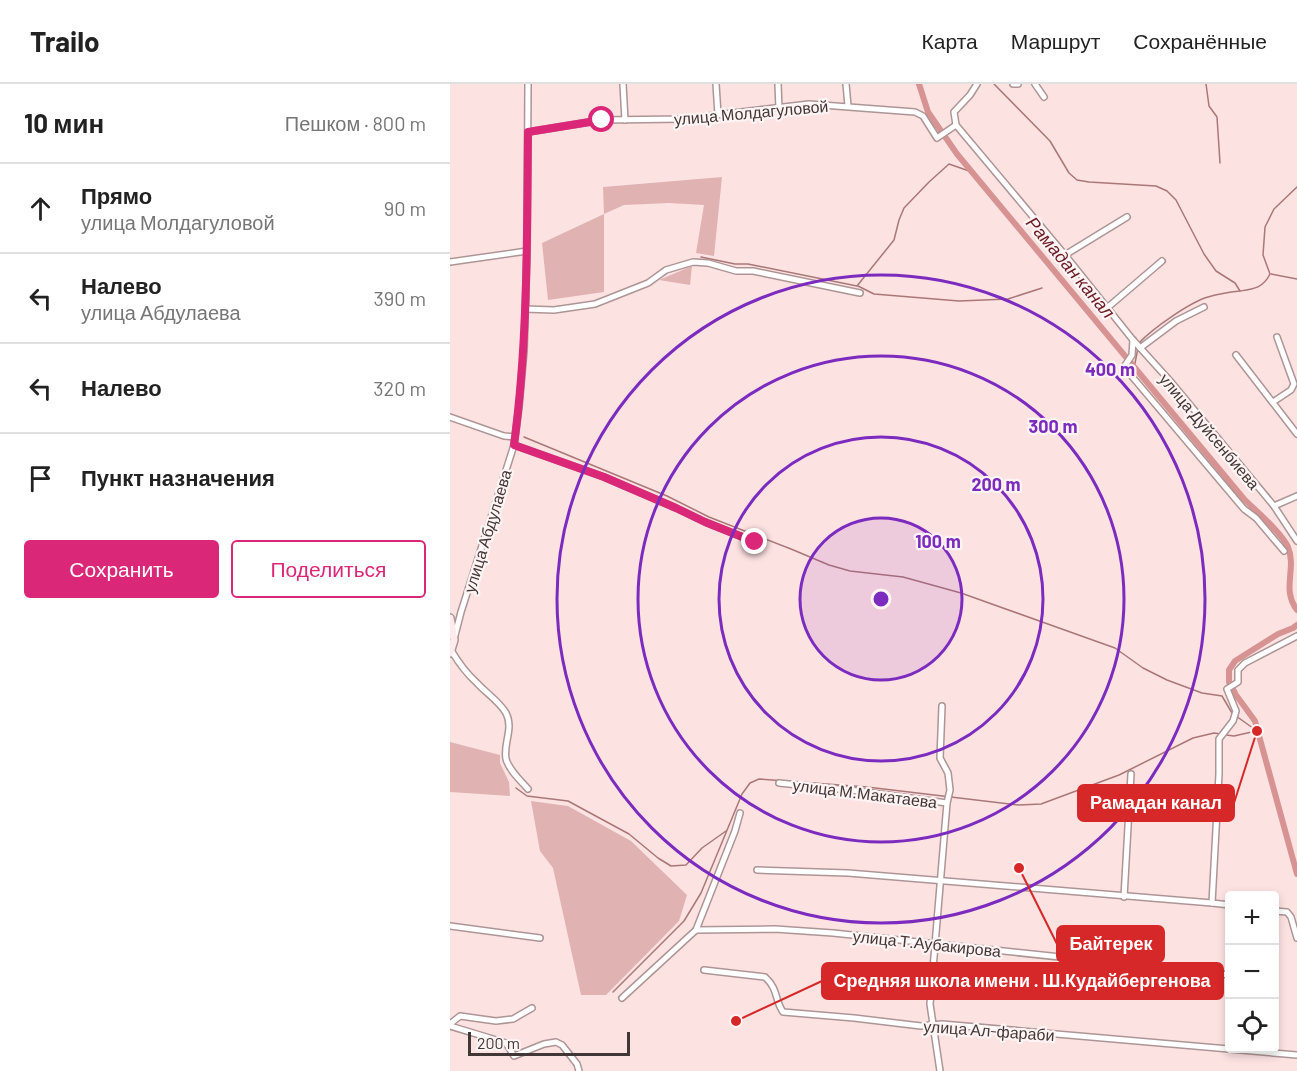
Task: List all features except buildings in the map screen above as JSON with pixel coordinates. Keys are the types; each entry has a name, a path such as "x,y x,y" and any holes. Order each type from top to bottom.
{"main road":[{"path":"450,618 454,640"},
{"name":"улица Абдулаева","path":"450,652 454,640"}],"street":[{"name":"улица Абдулаева","path":"454,640 514,445 522,374 525,309 528,84"},
{"path":"623,84 626,120"},
{"path":"717,84 718,116"},
{"path":"778,84 779,109"},
{"path":"846,84 848,106"},
{"path":"957,125 954,112 977,84"},
{"path":"1035,84 1044,97"},
{"name":"улица Молдагуловой","path":"528,132 602,120 683,119 809,104 915,112 923,116 937,138 957,125"},
{"name":"улица Дуйсенбиева","path":"957,125 1133,340 1274,506 1297,541"},
{"path":"1065,255 1127,217"},
{"path":"450,262 527,251"},
{"path":"1107,308 1162,261"},
{"path":"525,309 554,310 595,304 648,283 666,270 693,262 708,263 736,271 753,271 860,293"},
{"path":"1140,348 1176,321 1204,307"},
{"path":"1273,402 1291,390 1294,384 1277,337"},
{"path":"1133,340 1132,355 1125,367 1244,509 1256,518 1284,551"},
{"path":"1236,355 1297,434"},
{"path":"450,417 504,436 515,437"},
{"path":"514,445 604,477 755,542"},
{"path":"1274,506 1297,496"},
{"path":"1212,903 1219,739 1233,721 1236,711 1227,689 1238,682 1238,670 1245,663 1297,636"},
{"path":"450,652 474,681 506,713 509,722 506,760 528,789"},
{"path":"942,706 940,758 948,773 951,790 947,803"},
{"path":"1124,897 1131,774"},
{"name":"улица М.Макатаева","path":"779,783 947,803 930,1004 940,1071"},
{"path":"622,998 696,930 740,813"},
{"path":"757,870 940,879 1225,904"},
{"path":"1279,911 1287,912 1291,917 1297,938"},
{"path":"450,926 540,938"},
{"name":"улица Т.Аубакирова","path":"696,930 775,929 833,933 1225,974"},
{"name":"улица Ал-фараби","path":"704,970 765,977 773,984 779,1007 783,1012 921,1026 942,1024 1297,1055"},
{"path":"450,1025 460,1016 496,1021 513,1019 532,1008"},
{"path":"450,1025 506,1043 514,1056 544,1044 556,1042 562,1045 577,1064 579,1071"}],"shaded area":[{"path":"722,177 714,256 696,253 704,205 669,203 624,205 604,214 603,187"},
{"path":"604,214 604,292 548,300 542,243"},
{"path":"692,266 690,285 659,280"},
{"path":"450,742 500,755 500,763 509,782 510,796 450,792"},
{"path":"531,801 568,806 631,841 687,895 679,921 606,995 581,995 553,868 540,851"}],"waterway":[{"name":"Рамадан канал","path":"919,84 928,112 957,154 1244,499 1285,541 1291,563 1290,594 1297,610"},
{"path":"994,84 1050,141 1069,173 1077,180 1156,186 1167,191 1176,200 1204,254 1216,271 1235,283 1240,291"},
{"path":"1206,84 1209,106 1217,117 1220,163"},
{"path":"701,257 857,286 894,240 904,208 929,182 949,164 972,172"},
{"path":"1139,343 1191,304 1208,297 1261,285 1270,274 1263,255 1265,227 1274,209 1297,187"},
{"path":"1271,274 1297,279"},
{"path":"858,286 874,294 959,301 1008,299 1042,288"},
{"path":"1134,368 1138,348"},
{"path":"524,437 667,496 709,517 829,565 850,571 903,577 961,593 1115,648 1143,668 1167,680 1202,693 1222,696 1232,713"},
{"name":"Рамадан канал","path":"1297,625 1235,661 1229,670 1229,682 1255,721 1297,874"},
{"path":"1236,716 1257,731"},
{"path":"1226,735 1234,736 1256,731"},
{"path":"613,992 684,921 701,893 742,794 750,783 759,779 867,787 1019,805 1041,804 1119,775 1193,738 1214,733 1221,734"},
{"path":"516,788 527,796 568,801 629,834 671,866 686,865 702,848 726,831"}],"place":[{"name":"Рамадан канал","path":"1257,731"},
{"name":"Байтерек","path":"1019,868"},
{"name":"Средняя школа имени . Ш.Кудайбергенова","path":"736,1021"}],"route":[{"path":"602,120 528,132 524,351 514,445 604,477 755,542"}]}
